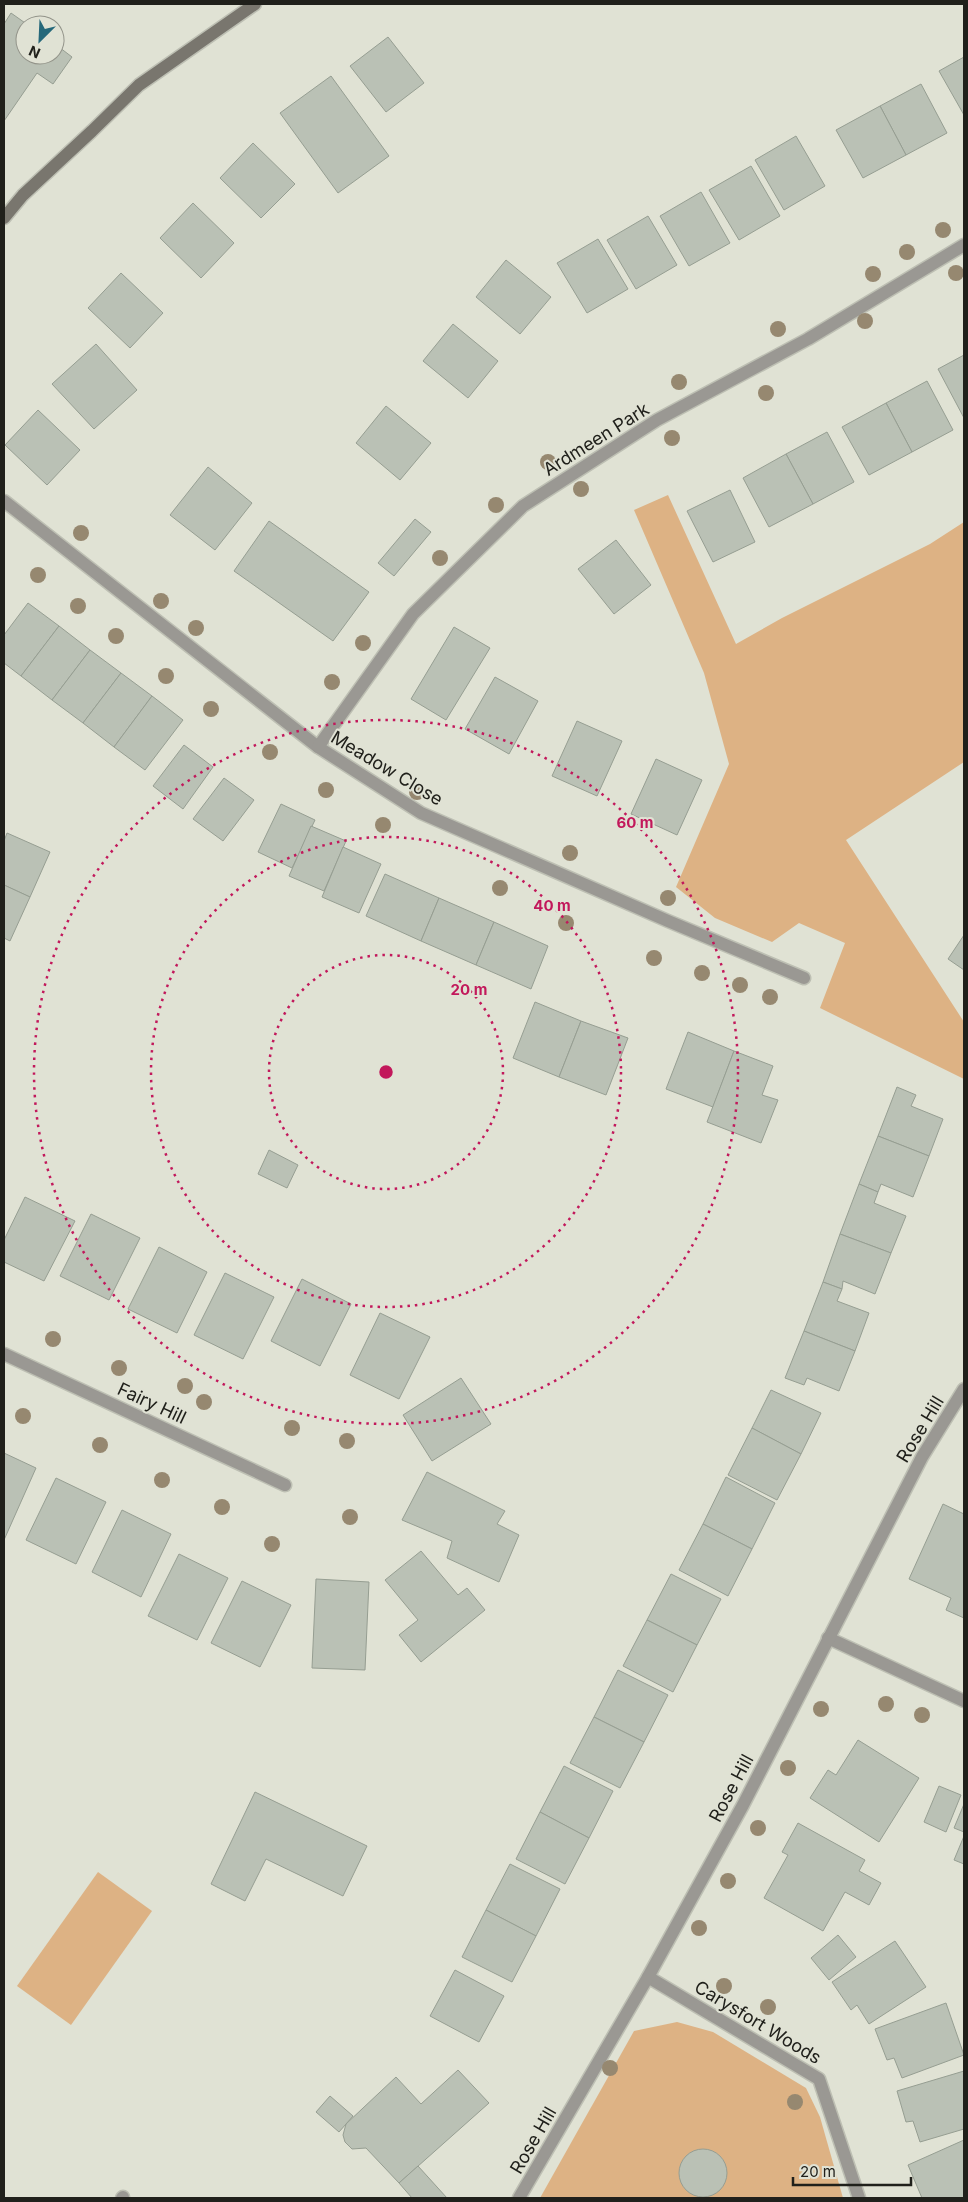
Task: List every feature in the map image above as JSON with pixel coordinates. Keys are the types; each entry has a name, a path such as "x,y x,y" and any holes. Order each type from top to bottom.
{"main road":[{"path":"4,218 23,195 139,85 255,4"}],"street":[{"name":"Ardmeen Park","path":"318,747 413,614 523,506 657,420 808,339 964,245"},
{"name":"Meadow Close","path":"4,501 318,747 421,813 804,978"},
{"name":"Fairy Hill","path":"4,1354 285,1485"},
{"name":"Rose Hill","path":"519,2198 648,1977 743,1805 922,1457 964,1389"},
{"path":"828,1638 964,1700"},
{"name":"Carysfort Woods","path":"648,1977 819,2079 859,2198"}],"shaded area":[{"path":"668,495 736,644 782,618 930,544 964,522 964,762 846,840 964,1022 964,1079 820,1008 845,943 799,923 772,942 715,918 676,887 729,764 704,673 634,510"},
{"path":"98,1872 152,1911 71,2025 17,1986"},
{"path":"677,2022 713,2032 806,2088 820,2117 843,2198 540,2198 634,2031"}],"building":[{"path":"11,13 15,16 15,65 65,65 65,52 72,57 53,84 37,73 4,121 4,24"},
{"path":"388,37 424,83 386,112 350,66"},
{"path":"964,57 964,115 939,71"},
{"path":"331,76 389,156 338,193 280,113"},
{"path":"921,84 947,133 906,155 880,106"},
{"path":"880,106 906,155 863,178 836,130"},
{"path":"796,136 825,186 784,210 755,160"},
{"path":"253,143 295,184 261,218 220,178"},
{"path":"751,166 780,216 739,240 709,190"},
{"path":"701,192 730,243 689,266 660,216"},
{"path":"193,203 234,243 201,278 160,238"},
{"path":"648,216 677,265 636,289 607,240"},
{"path":"598,239 628,289 587,313 557,263"},
{"path":"506,260 551,297 520,334 476,297"},
{"path":"121,273 163,313 130,348 88,308"},
{"path":"453,324 498,361 468,398 423,361"},
{"path":"96,344 137,390 94,429 52,384"},
{"path":"964,355 964,418 938,369"},
{"path":"927,381 953,430 912,452 886,403"},
{"path":"886,403 912,452 869,475 842,427"},
{"path":"386,406 431,443 400,480 356,443"},
{"path":"38,410 80,450 47,485 5,445"},
{"path":"827,432 854,482 813,504 786,454"},
{"path":"786,454 813,504 769,527 743,478"},
{"path":"208,467 252,503 215,550 170,515"},
{"path":"730,490 755,542 713,562 687,511"},
{"path":"415,519 431,532 394,576 378,563"},
{"path":"269,521 369,592 333,641 234,571"},
{"path":"616,540 651,585 614,614 578,569"},
{"path":"28,603 59,626 21,676 4,663 4,635"},
{"path":"59,626 90,650 52,700 21,676"},
{"path":"454,627 490,648 446,720 411,699"},
{"path":"90,650 121,673 83,723 52,700"},
{"path":"121,673 152,696 114,747 83,723"},
{"path":"495,677 538,701 509,754 465,729"},
{"path":"152,696 183,720 145,770 114,747"},
{"path":"577,721 622,741 597,796 552,776"},
{"path":"184,745 213,767 183,809 153,786"},
{"path":"656,759 702,780 677,835 631,814"},
{"path":"224,778 254,800 223,841 193,819"},
{"path":"281,804 315,820 292,868 258,852"},
{"path":"311,826 346,841 324,891 289,876"},
{"path":"7,833 50,852 30,897 4,885 4,841"},
{"path":"343,847 381,864 359,913 322,897"},
{"path":"385,874 439,898 421,941 366,916"},
{"path":"4,885 30,897 10,941 4,938"},
{"path":"439,898 494,922 476,965 421,941"},
{"path":"494,922 548,946 531,989 476,965"},
{"path":"964,935 964,970 948,959"},
{"path":"535,1002 581,1021 559,1077 513,1058"},
{"path":"581,1021 628,1038 606,1095 559,1077"},
{"path":"688,1032 734,1051 713,1107 666,1089"},
{"path":"734,1051 773,1066 762,1095 778,1100 761,1143 707,1122"},
{"path":"897,1087 916,1095 911,1106 943,1119 929,1156 878,1136"},
{"path":"878,1136 929,1156 913,1197 881,1184 878,1192 859,1184"},
{"path":"269,1150 298,1165 287,1188 258,1174"},
{"path":"859,1184 878,1192 874,1203 906,1216 891,1253 840,1234"},
{"path":"25,1197 75,1221 44,1281 4,1262 4,1240"},
{"path":"91,1214 140,1238 109,1300 60,1276"},
{"path":"840,1234 891,1253 875,1294 843,1281 842,1289 823,1282"},
{"path":"159,1247 207,1272 177,1333 128,1309"},
{"path":"225,1273 274,1297 243,1359 194,1335"},
{"path":"302,1279 351,1304 320,1366 271,1341"},
{"path":"823,1282 842,1289 837,1301 869,1313 855,1351 804,1331"},
{"path":"380,1313 430,1337 399,1399 350,1375"},
{"path":"804,1331 855,1351 839,1391 807,1378 804,1385 785,1378"},
{"path":"461,1378 491,1424 432,1461 403,1415"},
{"path":"771,1390 821,1413 801,1454 752,1428"},
{"path":"752,1428 801,1454 777,1500 728,1475"},
{"path":"4,1453 36,1468 4,1540"},
{"path":"427,1472 505,1511 497,1524 519,1535 499,1582 447,1558 452,1541 402,1520"},
{"path":"726,1477 775,1503 752,1549 703,1524"},
{"path":"56,1478 106,1502 76,1564 26,1540"},
{"path":"943,1504 964,1514 964,1618 946,1610 951,1598 909,1579"},
{"path":"122,1510 171,1534 141,1597 92,1572"},
{"path":"703,1524 752,1549 728,1596 679,1570"},
{"path":"421,1551 458,1595 467,1588 485,1610 421,1662 399,1635 418,1620 385,1580"},
{"path":"179,1554 228,1578 197,1640 148,1616"},
{"path":"671,1574 721,1599 697,1645 647,1620"},
{"path":"316,1579 369,1582 365,1670 312,1668"},
{"path":"242,1581 291,1605 260,1667 211,1643"},
{"path":"647,1620 697,1645 673,1692 623,1666"},
{"path":"618,1670 668,1695 644,1742 594,1717"},
{"path":"594,1717 644,1742 620,1788 570,1763"},
{"path":"858,1740 919,1778 879,1842 810,1798 828,1770 836,1775"},
{"path":"564,1766 613,1791 589,1838 540,1812"},
{"path":"939,1786 961,1795 946,1832 924,1822"},
{"path":"255,1792 367,1846 343,1896 266,1859 245,1901 211,1884"},
{"path":"964,1804 964,1832 954,1828"},
{"path":"540,1812 589,1838 565,1884 516,1859"},
{"path":"798,1823 865,1860 859,1871 881,1883 869,1905 845,1892 823,1931 764,1898 788,1855 782,1852"},
{"path":"964,1836 964,1864 954,1860"},
{"path":"510,1864 560,1889 536,1936 486,1910"},
{"path":"486,1910 536,1936 512,1982 462,1957"},
{"path":"838,1935 856,1957 829,1980 811,1958"},
{"path":"895,1941 926,1987 869,2024 857,2005 851,2010 832,1982"},
{"path":"455,1970 504,1996 479,2042 430,2016"},
{"path":"946,2003 964,2055 902,2078 894,2058 887,2060 875,2029"},
{"path":"458,2070 489,2103 399,2183 366,2148 352,2149 345,2142 343,2135 346,2124 396,2077 421,2104"},
{"path":"964,2071 964,2129 920,2142 913,2121 906,2122 897,2091"},
{"path":"330,2096 353,2116 339,2132 316,2112"},
{"path":"964,2140 964,2198 922,2198 908,2165"},
{"path":"698,2149 708,2149 717,2153 723,2159 726,2164 726,2182 717,2193 708,2197 698,2197 689,2193 683,2187 679,2178 679,2168 683,2159 689,2153"},
{"path":"418,2166 447,2198 412,2198 399,2183"}]}
